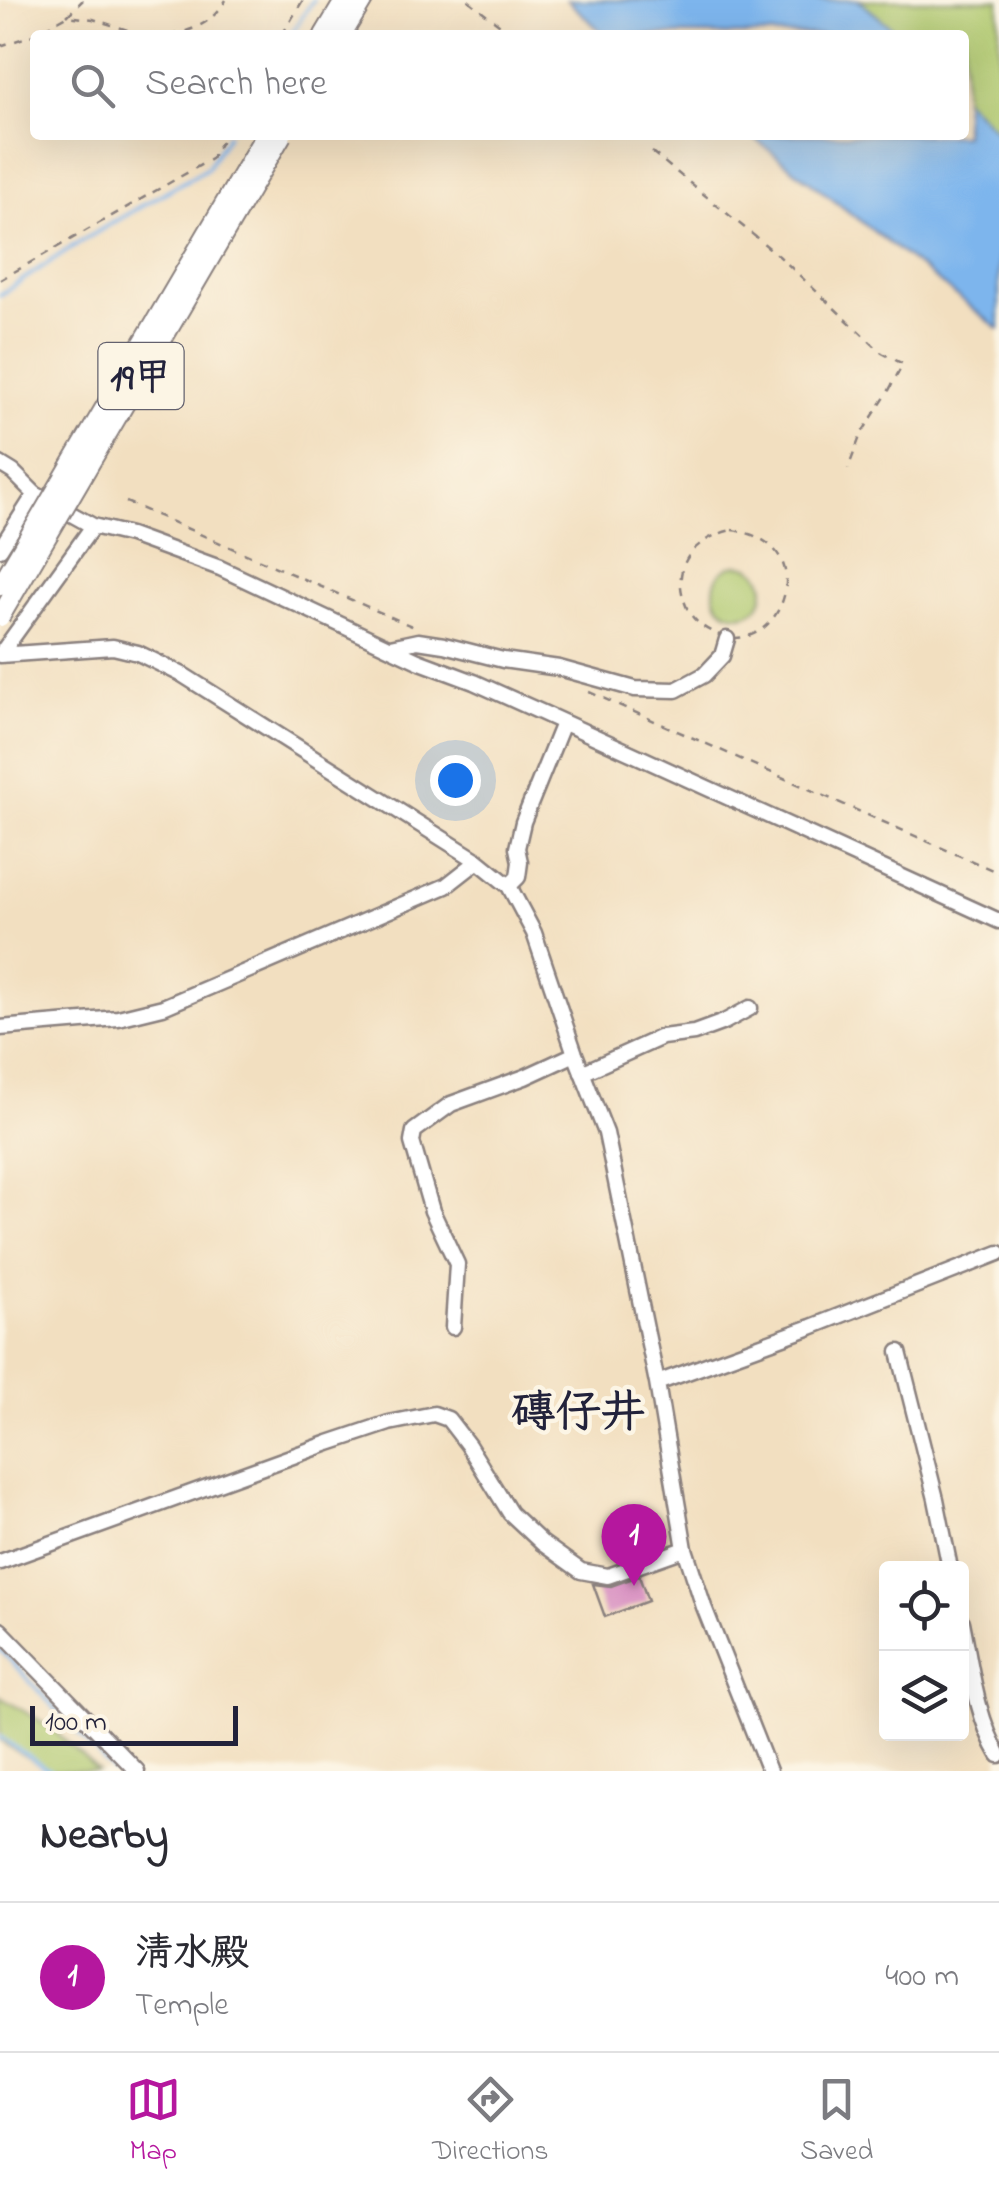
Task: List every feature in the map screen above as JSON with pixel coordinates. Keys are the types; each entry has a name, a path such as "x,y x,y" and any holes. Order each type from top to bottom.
{"main road":[{"path":"327,30 345,0"},
{"path":"345,30 363,0"},
{"name":"19甲","path":"0,586 262,140"},
{"name":"19甲","path":"0,617 279,140"}],"street":[{"path":"0,454 6,468 34,494 94,526 130,534 220,568 999,922"},
{"path":"0,550 34,494"},
{"path":"0,655 94,526"},
{"path":"390,647 418,641 559,668 635,689 676,690 704,675 722,656 727,639"},
{"path":"0,655 112,647 138,654 183,675 478,861 509,886 534,933 606,1132 657,1383 684,1548 769,1771"},
{"path":"509,886 518,877 517,848 522,822 564,723"},
{"path":"0,1028 118,1018 163,1007 446,886 478,861"},
{"path":"582,1072 662,1037 694,1033 750,1008"},
{"path":"454,1328 458,1264 432,1210 412,1142 414,1131 451,1104 575,1054"},
{"path":"657,1383 999,1253"},
{"path":"900,1352 949,1561"},
{"path":"0,1562 329,1443 389,1423 434,1414 448,1419 468,1445 510,1513 581,1571 608,1576 684,1548"},
{"path":"0,1630 137,1771"},
{"path":"969,1651 992,1743 999,1755"}],"path":[{"path":"42,30 67,16 83,0"},
{"path":"189,30 201,27 219,12 226,0"},
{"path":"285,30 303,0"},
{"path":"468,0 507,30"},
{"path":"67,16 93,18 128,30"},
{"path":"0,46 30,36"},
{"path":"0,280 211,158 222,140"},
{"path":"652,152 779,256 882,353 904,364 861,434 848,469"},
{"path":"126,502 419,629"},
{"path":"732,530 750,533 776,552 785,569 787,587 776,616 763,628 727,639 710,632 688,611 681,594 681,575 698,544 714,534 732,530"},
{"path":"584,690 999,872"}],"green space":[{"path":"858,0 999,0 999,134 969,104 969,30 895,30"},
{"path":"739,565 757,572 764,590 757,608 739,615 721,608 714,590 721,572"},
{"path":"0,1697 49,1726 98,1771 50,1771 0,1741"}],"water":[{"path":"567,0 858,0 895,30 600,30"},
{"path":"969,104 999,134 999,329 756,140 969,140"}],"building":[{"path":"639,1576 648,1601 605,1617 593,1584 611,1586"}],"waterway":[{"path":"294,30 313,0"},
{"path":"0,295 78,243 207,168 225,140"},
{"path":"0,1649 113,1771"},
{"path":"0,1737 50,1771"}],"place":[{"name":"清水殿","path":"634,1586"}],"district":[{"name":"磚仔井","path":"578,1410"}]}
